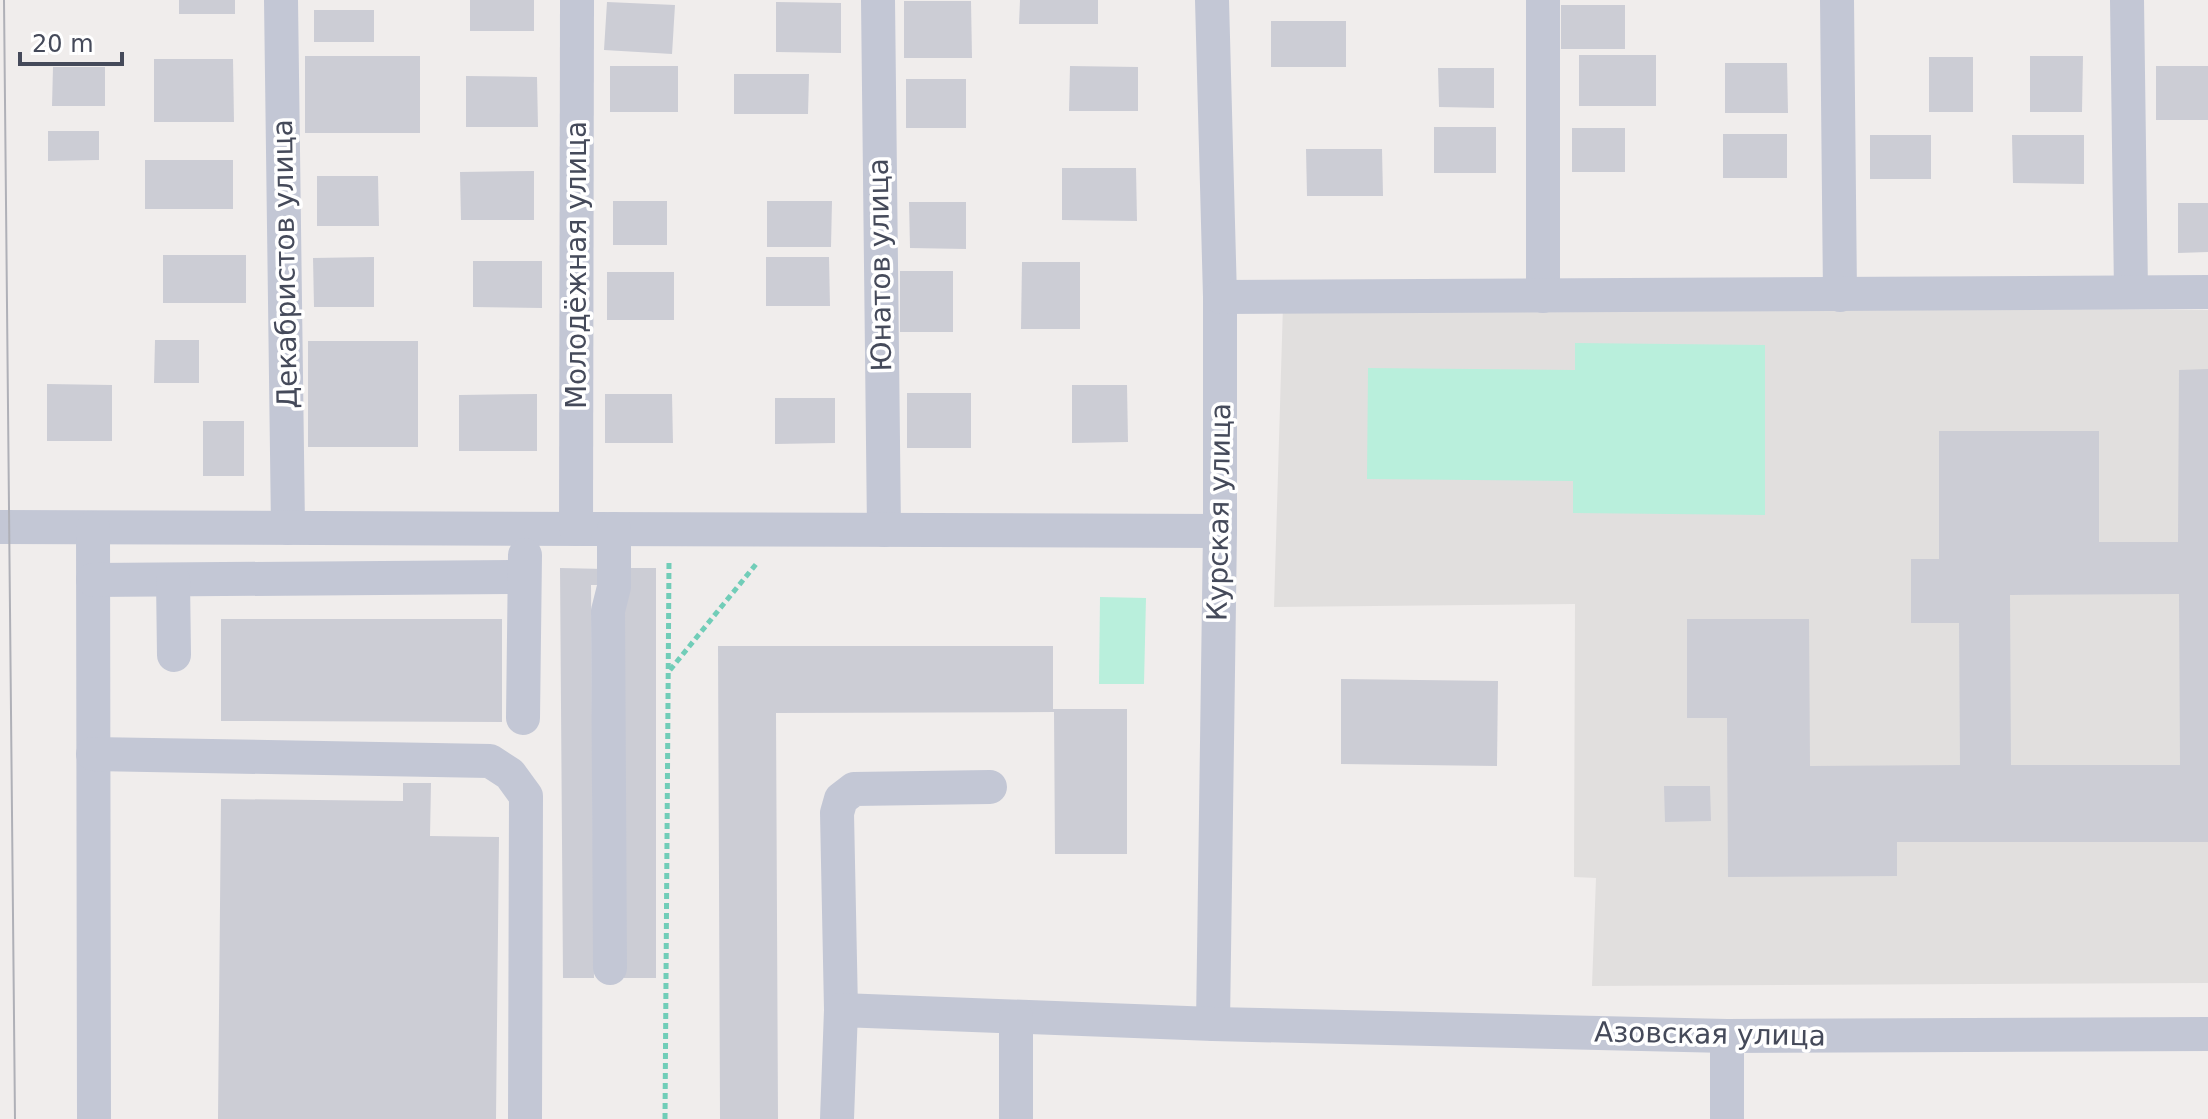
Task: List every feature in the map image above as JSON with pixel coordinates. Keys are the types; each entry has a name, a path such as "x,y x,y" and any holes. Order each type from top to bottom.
{"street":[{"name":"Декабристов улица","path":"281,0 288,528"},
{"name":"Молодёжная улица","path":"576,529 577,0"},
{"name":"Юнатов улица","path":"878,0 884,530"},
{"name":"Курская улица","path":"1212,0 1220,297 1213,1024"},
{"path":"1543,0 1543,296"},
{"path":"1837,0 1840,295"},
{"path":"2127,0 2131,292"},
{"path":"1220,297 2208,292"},
{"path":"0,527 1220,531"},
{"path":"93,528 94,1119"},
{"path":"523,718 526,529"},
{"path":"610,968 608,611 614,587 614,529"},
{"path":"93,580 524,577"},
{"path":"173,580 174,655"},
{"path":"93,754 490,761 510,774 526,796 525,1119"},
{"path":"837,1119 841,1010 837,813 841,799 854,789 990,787"},
{"name":"Азовская улица","path":"841,1010 1213,1024 1727,1036 2208,1034"},
{"path":"1016,1017 1016,1119"},
{"path":"1727,1036 1727,1119"}],"path":[{"path":"665,1119 669,560"},
{"path":"669,671 758,562"}],"shaded area":[{"path":"1283,305 2208,310 2208,983 1592,986 1596,878 1574,877 1575,604 1274,607"}],"green space":[{"path":"1575,343 1765,345 1765,515 1573,513 1573,481 1367,479 1368,368 1575,370"},
{"path":"1100,597 1146,598 1144,684 1099,684"}],"building":[{"path":"179,0 235,0 235,14 179,14"},
{"path":"470,0 534,0 534,31 470,31"},
{"path":"1020,0 1098,0 1098,24 1019,24"},
{"path":"904,1 971,1 972,58 904,58"},
{"path":"607,2 675,5 672,54 604,50"},
{"path":"776,2 841,3 841,53 776,52"},
{"path":"1561,5 1625,5 1625,49 1561,49"},
{"path":"314,10 374,10 374,42 314,42"},
{"path":"1271,21 1346,21 1346,67 1271,67"},
{"path":"1579,55 1656,55 1656,106 1579,106"},
{"path":"305,56 420,56 420,133 305,133"},
{"path":"2030,56 2083,56 2082,112 2030,112"},
{"path":"1929,57 1973,57 1973,112 1929,112"},
{"path":"154,59 233,59 234,122 154,122"},
{"path":"1725,63 1787,63 1788,113 1725,113"},
{"path":"610,66 678,66 678,112 610,112"},
{"path":"1070,66 1138,67 1138,111 1069,111"},
{"path":"2156,66 2208,66 2208,120 2156,120"},
{"path":"53,67 105,67 105,106 52,106"},
{"path":"1438,68 1494,68 1494,108 1439,107"},
{"path":"734,74 809,74 808,114 734,114"},
{"path":"466,76 537,77 538,127 466,127"},
{"path":"906,79 966,79 966,128 906,128"},
{"path":"1434,127 1496,127 1496,173 1434,173"},
{"path":"1572,128 1625,128 1625,172 1572,172"},
{"path":"48,131 99,131 99,160 48,161"},
{"path":"1723,134 1787,134 1787,178 1723,178"},
{"path":"1870,135 1931,135 1931,179 1870,179"},
{"path":"2012,135 2084,135 2084,184 2013,183"},
{"path":"1306,149 1382,149 1383,196 1307,196"},
{"path":"145,160 233,160 233,209 145,209"},
{"path":"1062,168 1136,168 1137,221 1062,220"},
{"path":"534,171 534,220 461,220 460,172"},
{"path":"317,176 378,176 379,226 317,226"},
{"path":"613,201 667,201 667,245 613,245"},
{"path":"767,201 832,201 831,247 767,247"},
{"path":"909,202 966,202 966,249 910,248"},
{"path":"2178,203 2208,203 2208,252 2178,253"},
{"path":"163,255 246,255 246,303 163,303"},
{"path":"374,257 374,307 314,307 313,258"},
{"path":"766,257 829,257 830,306 766,306"},
{"path":"473,261 542,261 542,308 473,307"},
{"path":"1022,262 1080,262 1080,329 1021,329"},
{"path":"900,271 953,271 953,332 900,332"},
{"path":"607,272 674,272 674,320 607,320"},
{"path":"155,340 199,340 199,383 154,383"},
{"path":"308,341 418,341 418,447 308,447"},
{"path":"2208,369 2208,842 1897,842 1897,876 1728,877 1727,718 1687,718 1687,619 1809,619 1810,766 1960,765 1959,623 1911,623 1911,559 1939,559 1939,431 2099,431 2099,542 2178,542 2179,370","holes":["2179,594 2180,765 2011,765 2010,595"]},
{"path":"47,384 112,385 112,441 47,441"},
{"path":"1072,385 1127,385 1128,442 1072,443"},
{"path":"907,393 971,393 971,448 907,448"},
{"path":"537,394 537,451 459,451 459,395"},
{"path":"605,394 672,394 673,443 605,443"},
{"path":"775,398 835,398 835,443 775,444"},
{"path":"203,421 244,421 244,476 203,476"},
{"path":"560,568 605,569 605,585 591,585 594,978 563,978"},
{"path":"625,568 656,568 656,978 624,978"},
{"path":"221,619 502,619 502,722 221,721"},
{"path":"718,646 1053,646 1053,709 1127,709 1127,854 1055,854 1054,712 776,713 778,1119 720,1119"},
{"path":"1341,679 1498,681 1497,766 1341,764"},
{"path":"403,783 431,783 430,836 499,837 496,1119 218,1119 221,799 403,801"},
{"path":"1664,786 1710,786 1711,821 1665,822"}],"tram line":[{"path":"4,0 15,1119"}]}
